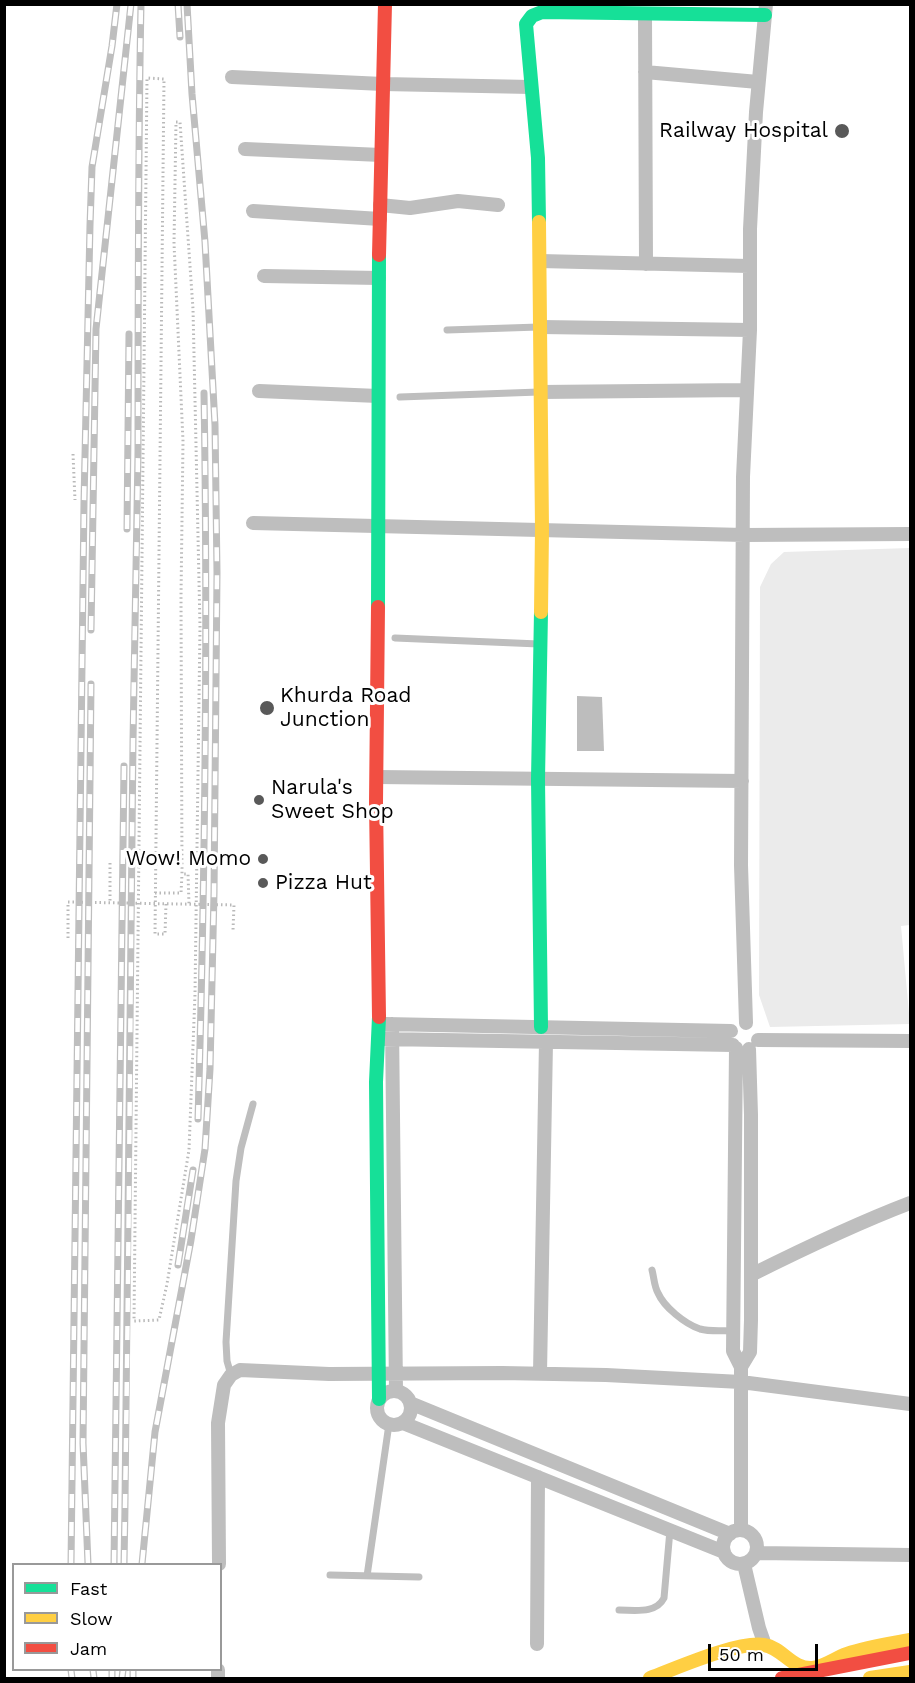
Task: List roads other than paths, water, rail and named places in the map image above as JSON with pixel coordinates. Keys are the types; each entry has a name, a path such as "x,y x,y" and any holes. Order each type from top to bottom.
{"street":[{"path":"386,4 379,278 376,802 385,1024 392,1039 396,1391"},
{"path":"541,1027 538,779 542,530 541,327 538,158 526,24 528,18 542,12 645,14 765,10 758,82 749,266 750,330 743,477 742,909 746,1023"},
{"path":"645,14 646,264"},
{"path":"645,72 758,82"},
{"path":"232,77 383,84 531,87"},
{"path":"245,149 381,155"},
{"path":"380,205 410,208 458,201 498,205"},
{"path":"253,212 380,219"},
{"path":"540,261 749,266"},
{"path":"264,276 379,278"},
{"path":"541,327 750,330"},
{"path":"541,392 747,390"},
{"path":"259,391 378,396"},
{"path":"253,523 744,535 910,534"},
{"path":"377,777 742,781"},
{"path":"385,1024 541,1027 741,1043 757,1031 754,1027 746,1023 737,1024 741,1043 751,1115 750,1352 741,1367"},
{"path":"385,1024 377,1039 376,1082 379,1399 377,1410 382,1420 396,1423 538,1477 724,1552"},
{"path":"377,1039 741,1043 910,1041"},
{"path":"540,1373 546,1042"},
{"path":"410,1403 735,1532 746,1531 754,1538 758,1548 750,1562 733,1563 724,1552 724,1543 735,1532 741,1382 741,1367 733,1351 733,1330 741,1043"},
{"path":"751,1275 870,1218 910,1203"},
{"path":"219,1563 218,1423 224,1385 231,1375 240,1370 329,1374 606,1374 741,1382 910,1404"},
{"path":"379,1399 388,1392 396,1391 404,1394 410,1403 410,1414 396,1423"},
{"path":"537,1644 538,1477"},
{"path":"757,1553 910,1555"},
{"path":"744,1564 765,1645"},
{"path":"650,1678 740,1647 765,1645 807,1669 828,1665 846,1654 910,1640"},
{"path":"782,1678 910,1653"},
{"path":"782,1678 798,1665"},
{"path":"828,1665 848,1678"},
{"path":"870,1678 910,1672"}],"lane":[{"path":"447,330 541,327"},
{"path":"400,397 541,392"},
{"path":"395,638 540,644"},
{"path":"231,1375 226,1342 236,1181 241,1148 253,1104"},
{"path":"652,1270 657,1292 663,1301 690,1324 701,1329 733,1330"},
{"path":"367,1576 396,1423"},
{"path":"619,1610 654,1608 661,1605 664,1598 670,1530"},
{"path":"330,1575 419,1577"}],"railway":[{"path":"71,1563 84,502 90,225 92,167 117,4"},
{"path":"91,630 96,329 131,4"},
{"path":"124,1563 138,451 141,4"},
{"path":"178,4 180,37"},
{"path":"142,1563 155,1432 191,1240 205,1149 210,1069 217,573 215,425 205,242 192,94 187,4"},
{"path":"127,529 129,334"},
{"path":"198,1119 205,756 204,393"},
{"path":"88,1563 83,1443 91,684"},
{"path":"114,1563 124,766"},
{"path":"178,1265 193,1170"},
{"path":"71,1671 72,1678"},
{"path":"93,1671 94,1678"},
{"path":"112,1671 112,1678"},
{"path":"122,1678 123,1671"},
{"path":"133,1671 133,1678"}],"place":[{"name":"Railway Hospital","path":"842,131"},
{"name":"Khurda Road Junction","path":"267,708"},
{"name":"Narula's Sweet Shop","path":"259,800"},
{"name":"Wow! Momo","path":"263,859"},
{"name":"Pizza Hut","path":"263,883"}]}
